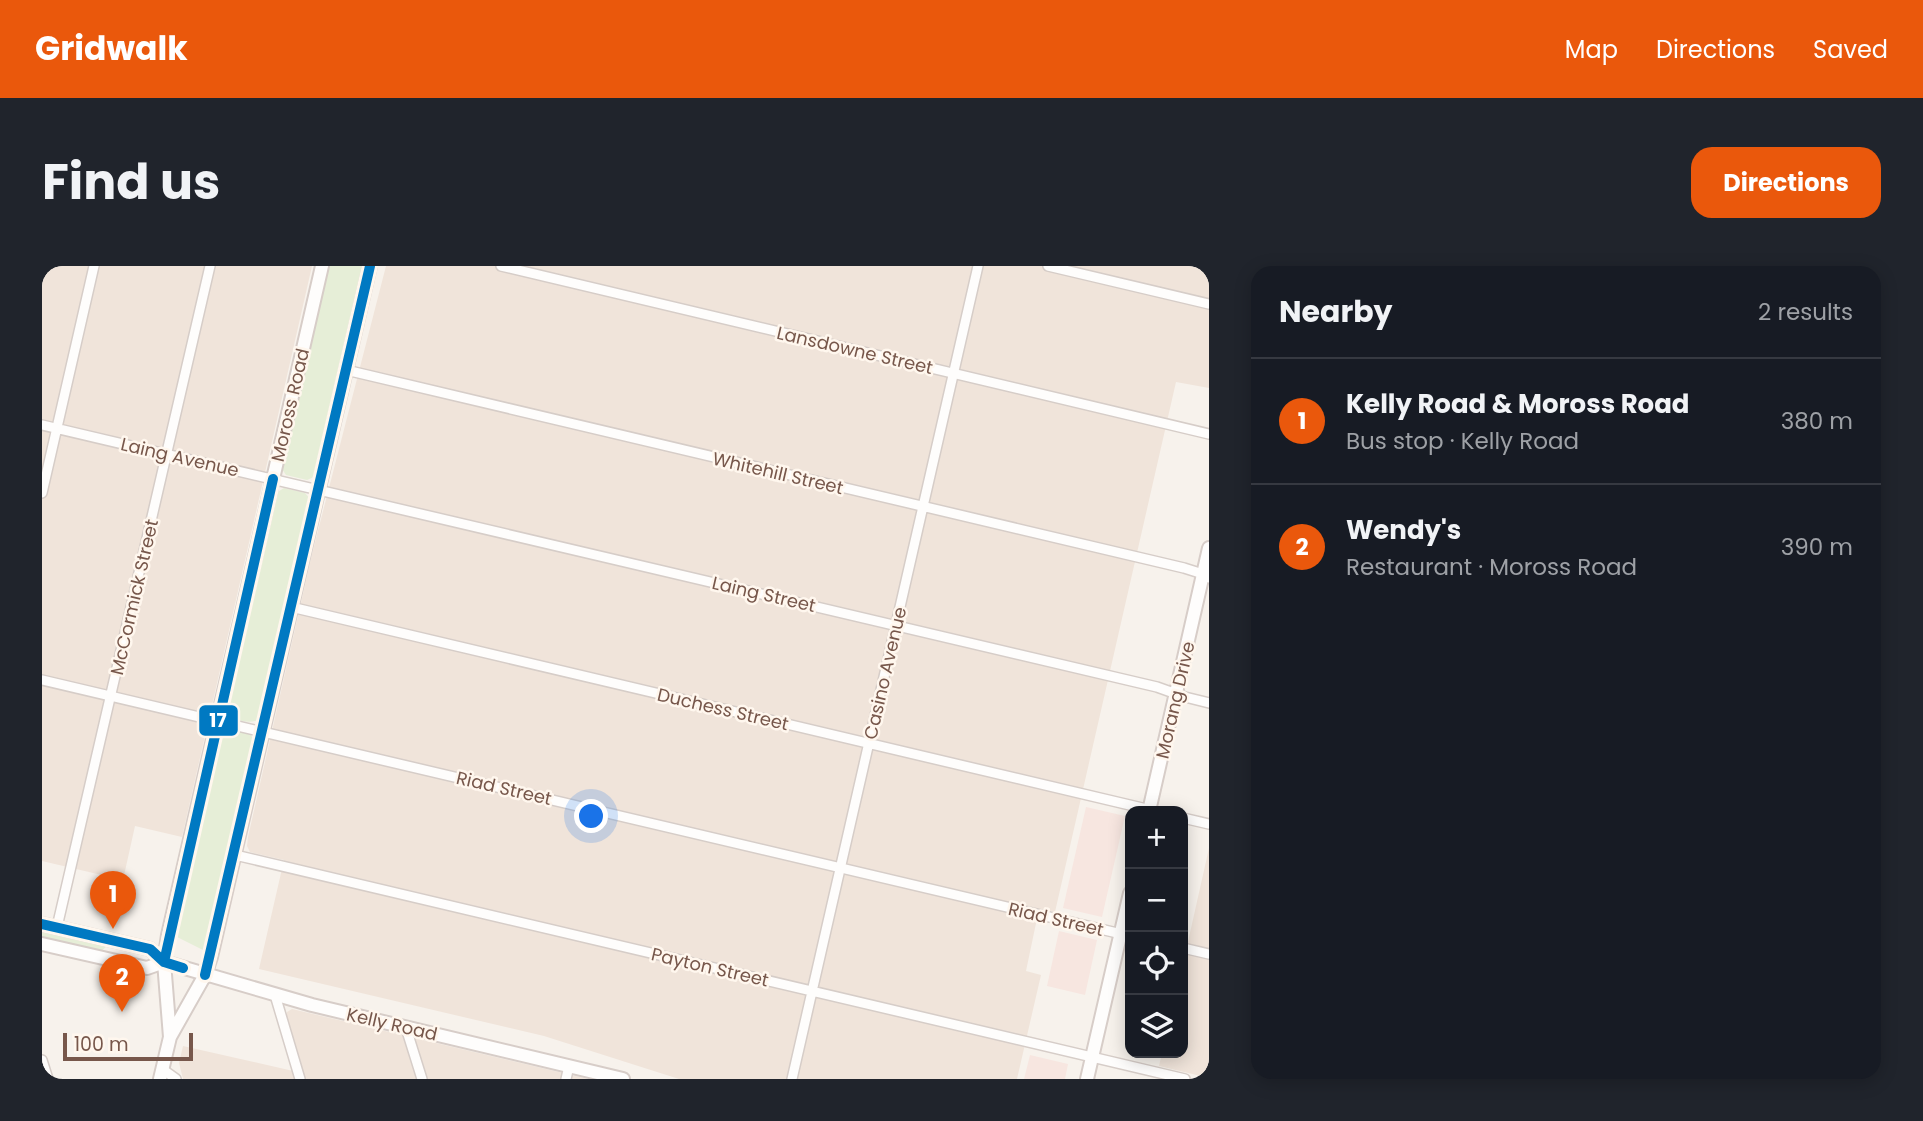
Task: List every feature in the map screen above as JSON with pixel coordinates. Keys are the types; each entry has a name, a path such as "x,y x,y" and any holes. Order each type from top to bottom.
{"main road":[{"name":"Moross Road","path":"170,1037 164,962 322,266"},
{"name":"Moross Road","path":"161,1074 170,1037 205,975 370,266"},
{"name":"Morang Drive","path":"1152,806 1176,694 1206,576 1209,548"},
{"name":"Kelly Road","path":"42,924 150,949 164,962 205,975 567,1073 623,1079"},
{"path":"1087,1079 1125,939"},
{"path":"108,959 113,940"},
{"name":"Kelly Road","path":"42,944 147,968 164,962"}],"street":[{"path":"42,493 94,266"},
{"name":"McCormick Street","path":"57,927 210,266"},
{"name":"Lansdowne Street","path":"501,266 1209,434"},
{"name":"Casino Avenue","path":"792,1079 978,266"},
{"path":"1048,266 1209,304"},
{"name":"Whitehill Street","path":"346,370 1206,576"},
{"name":"Laing Avenue","path":"42,425 318,489"},
{"name":"Laing Street","path":"318,489 1166,689 1209,703"},
{"name":"Duchess Street","path":"292,607 1130,806"},
{"name":"Riad Street","path":"42,680 1125,935"},
{"path":"1188,819 1209,824"},
{"name":"Payton Street","path":"234,855 1185,1079"},
{"path":"1188,949 1209,954"},
{"path":"275,995 300,1079"},
{"path":"406,1028 422,1079"},
{"path":"42,1060 48,1079"},
{"path":"161,1074 176,1079"}],"shaded area":[{"path":"42,266 312,266 182,837 135,826 123,880 42,861"},
{"path":"386,266 1209,266 1209,388 1176,382 1055,912 1039,909 1026,971 1041,975 1017,1079 679,1079 544,1036 259,969 284,860 250,852 247,846 248,837 312,554"},
{"path":"1086,807 1125,816 1102,917 1063,908"},
{"path":"1209,848 1209,1078 1159,1066 1161,1058 1188,1058 1188,942"},
{"path":"1059,931 1097,940 1085,995 1047,986"},
{"path":"292,1009 588,1079 183,1079 179,1063 183,1046 302,1073 286,1018 287,1012"},
{"path":"1030,1055 1068,1064 1065,1079 1024,1079"}],"green space":[{"path":"328,266 364,266 316,476 307,480 286,475 282,469"},
{"path":"284,488 305,493 311,500 261,718 253,721 238,720 226,714 226,709 276,493"},
{"path":"226,729 250,734 255,741 205,951 175,936 220,734"},
{"path":"42,929 104,944 106,947 100,952 42,938"}],"transit line":[{"name":"17","path":"205,975 370,266"},
{"name":"17","path":"164,962 273,479"},
{"name":"17","path":"42,924 150,949 164,962 183,968"}],"place":[{"name":"Kelly Road & Moross Road","path":"113,929"},
{"name":"Wendy's","path":"122,1012"}]}
